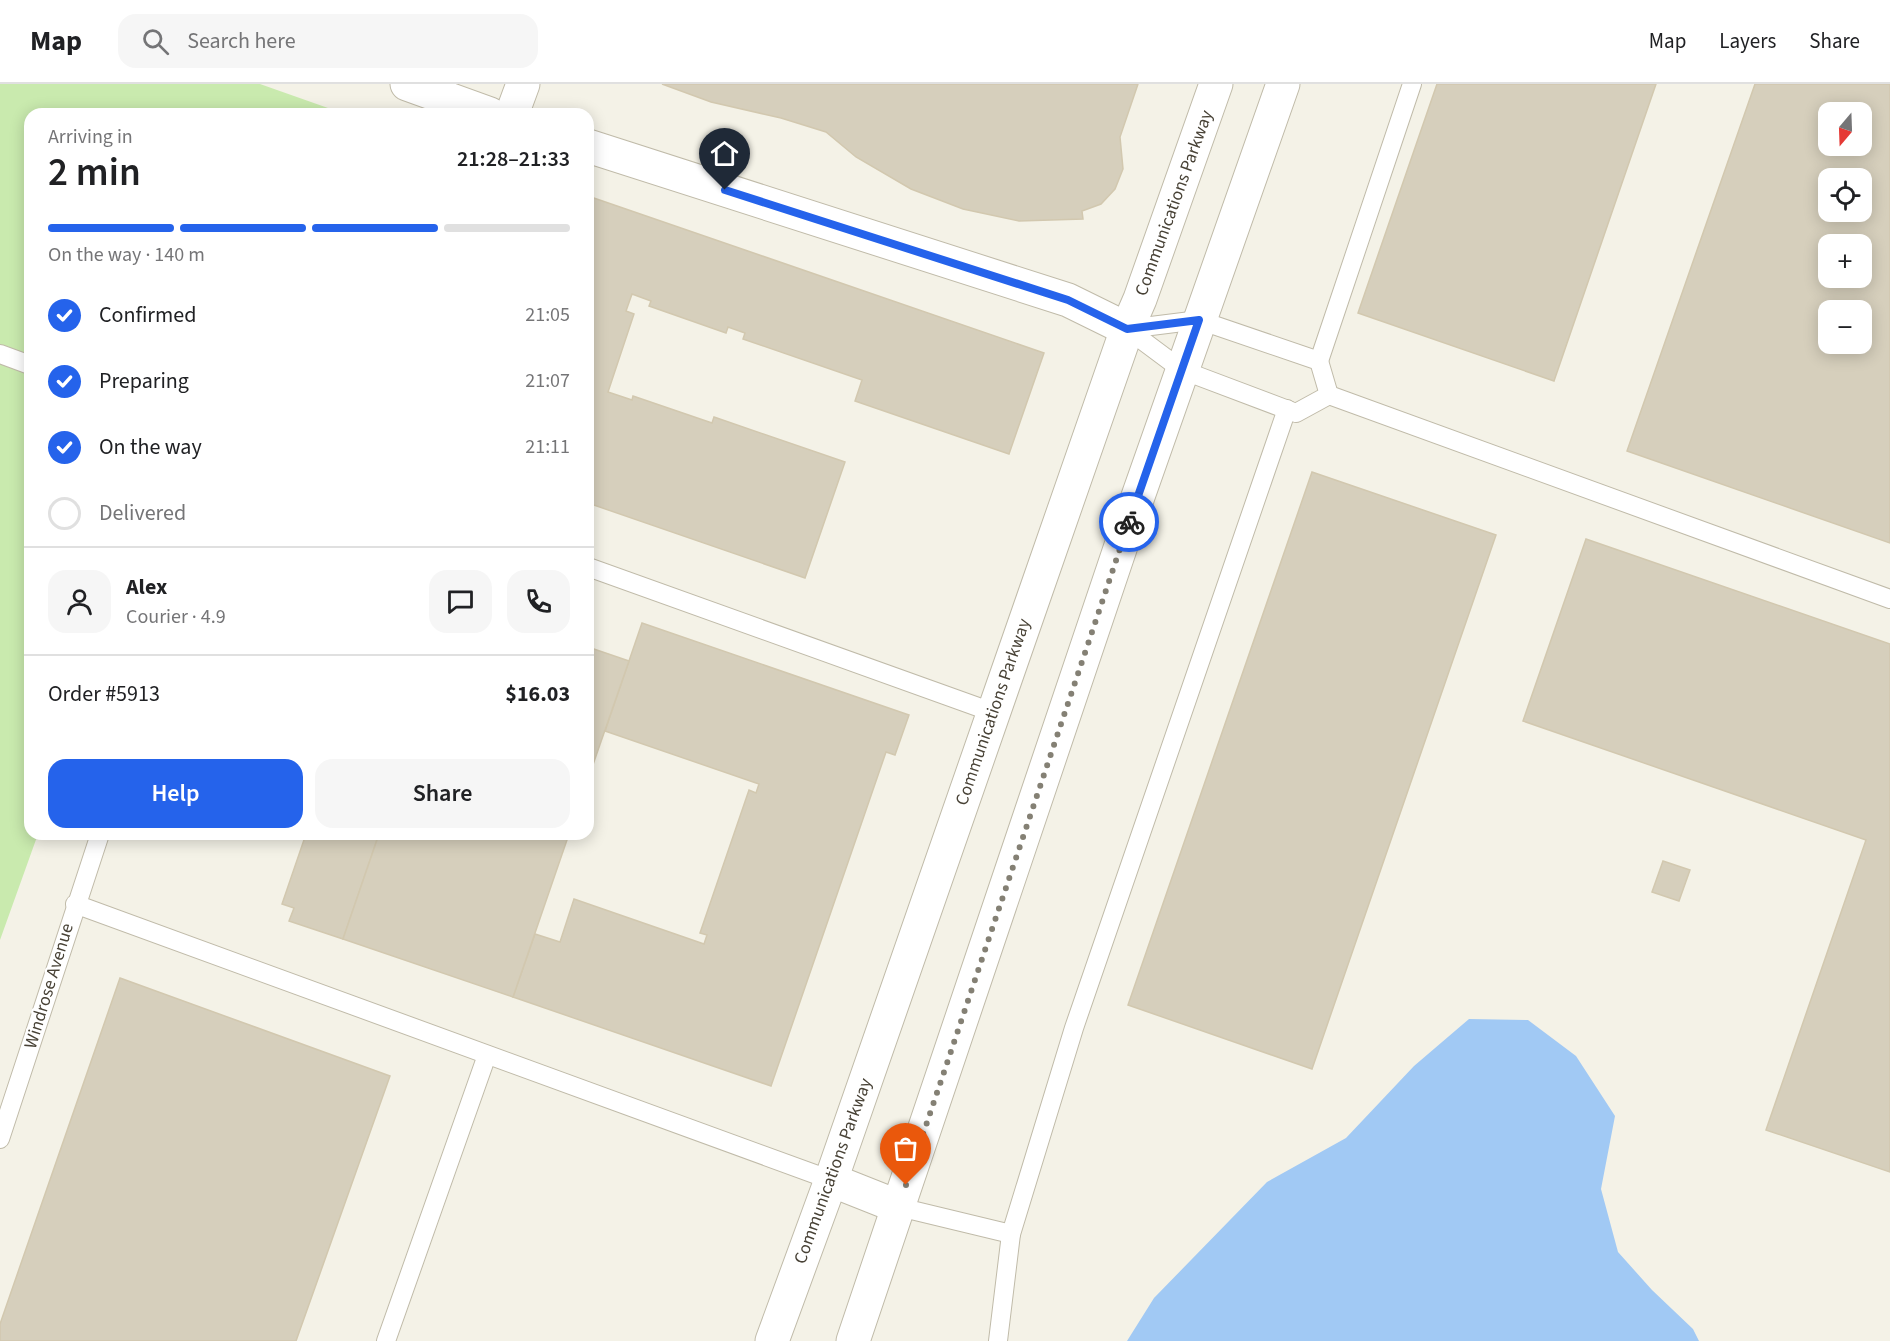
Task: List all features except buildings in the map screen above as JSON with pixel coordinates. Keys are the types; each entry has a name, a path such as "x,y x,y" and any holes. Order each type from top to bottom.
{"street":[{"path":"406,84 473,108"},
{"path":"514,108 523,84"},
{"name":"Communications Parkway","path":"772,1341 831,1180 1127,329 1140,299 1216,84"},
{"path":"853,1341 1199,320 1282,84"},
{"path":"594,148 1068,300 1127,329"},
{"path":"831,1180 899,1207"}],"lane":[{"path":"1329,395 1319,362 1412,84"},
{"path":"1127,329 1199,320 1319,362"},
{"path":"1127,329 1182,370 1287,409 1296,412 1329,395 1890,599"},
{"path":"0,354 24,363"},
{"path":"998,1341 1011,1234 1074,1028 1287,409"},
{"path":"594,569 992,712"},
{"name":"Windrose Avenue","path":"0,1139 75,904 98,840"},
{"path":"75,904 831,1180"},
{"path":"386,1341 487,1055"},
{"path":"899,1207 1011,1234"}],"green space":[{"path":"0,84 260,84 328,108 24,108 24,840 36,840 0,940"}],"water":[{"path":"1469,1019 1528,1020 1576,1056 1615,1116 1601,1189 1618,1252 1652,1290 1693,1329 1699,1341 1127,1341 1154,1298 1267,1182 1346,1138 1414,1066"}],"way so far":[{"path":"906,1185 1129,522"}],"route":[{"path":"725,190 1068,300 1127,329 1199,320 1129,522"}]}
